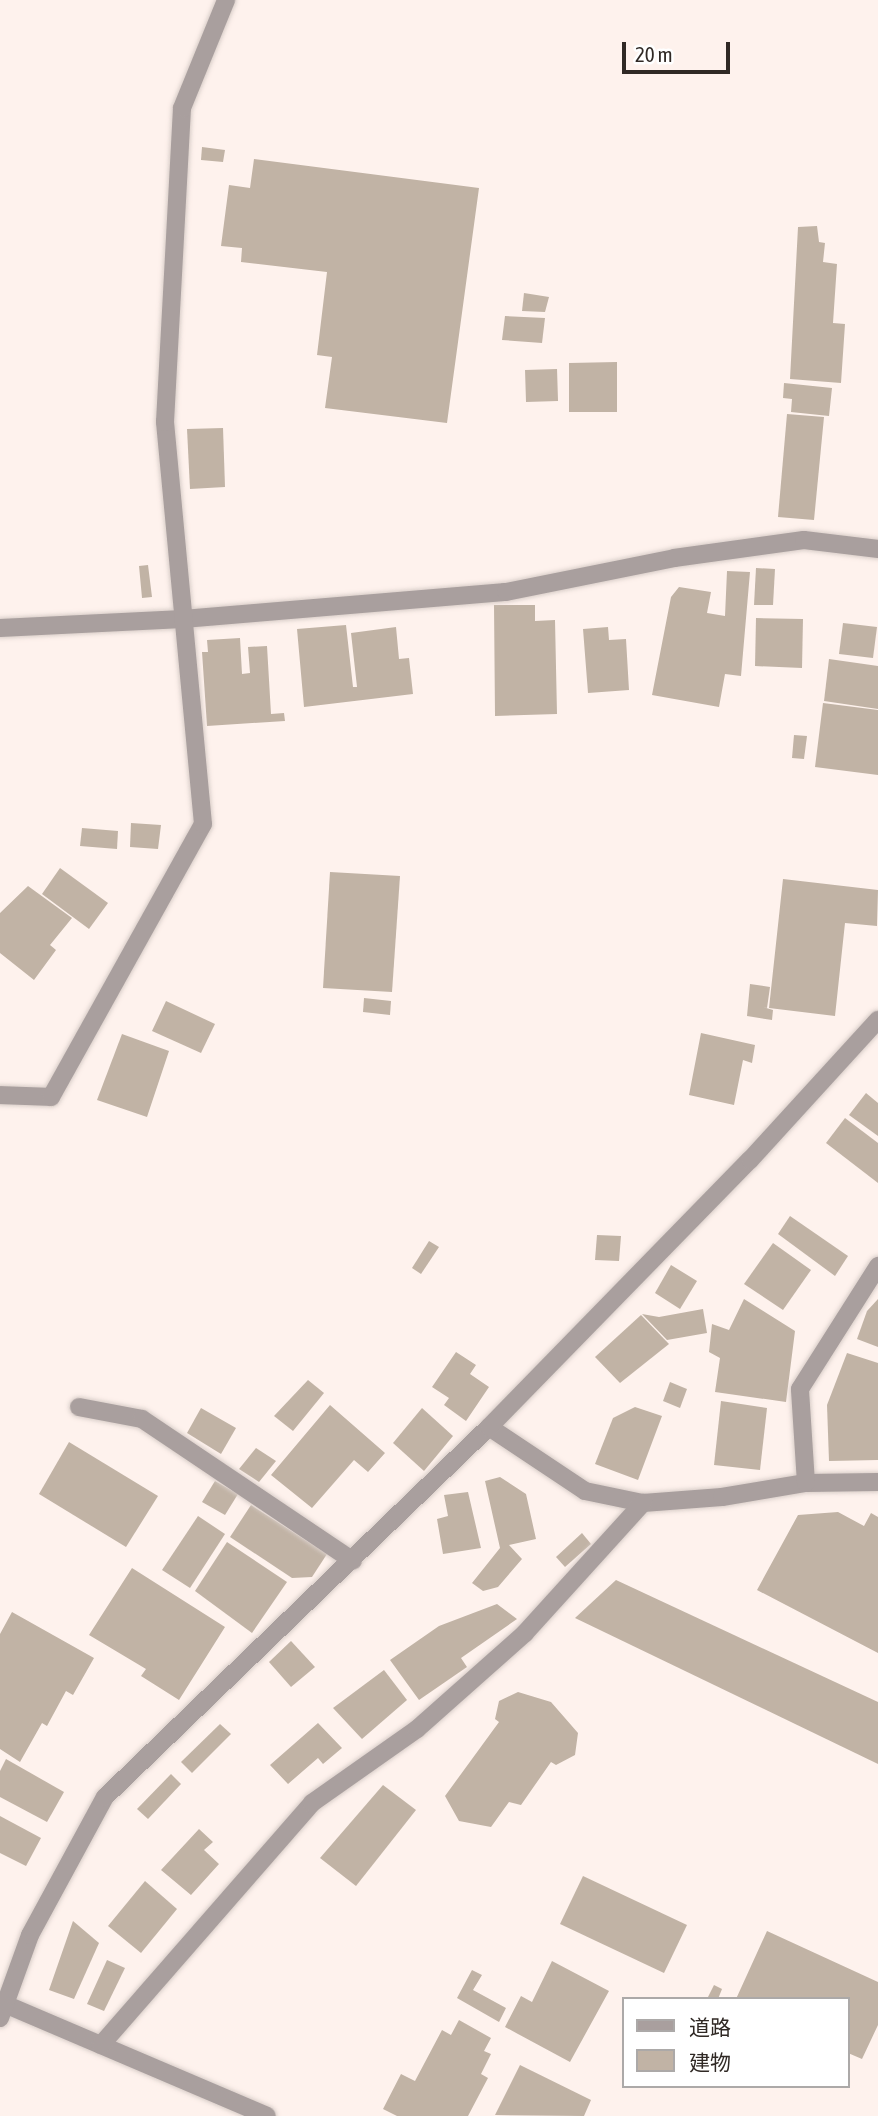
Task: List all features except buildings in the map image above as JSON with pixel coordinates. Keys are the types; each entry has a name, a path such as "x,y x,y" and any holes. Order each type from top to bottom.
{"street":[{"path":"0,1095 51,1097 203,824 165,422 183,108 226,0"},
{"path":"0,628 183,619 506,592 674,558 804,540 878,549"},
{"path":"267,2116 101,2045 1,2008 30,1935 105,1797 353,1561 489,1427 750,1160 878,1020"},
{"path":"806,1483 800,1389 878,1266"},
{"path":"79,1407 142,1419 353,1561"},
{"path":"489,1427 585,1491 643,1503 722,1497 806,1483 878,1482"},
{"path":"101,2045 312,1803 417,1730 526,1633 643,1503"}]}
